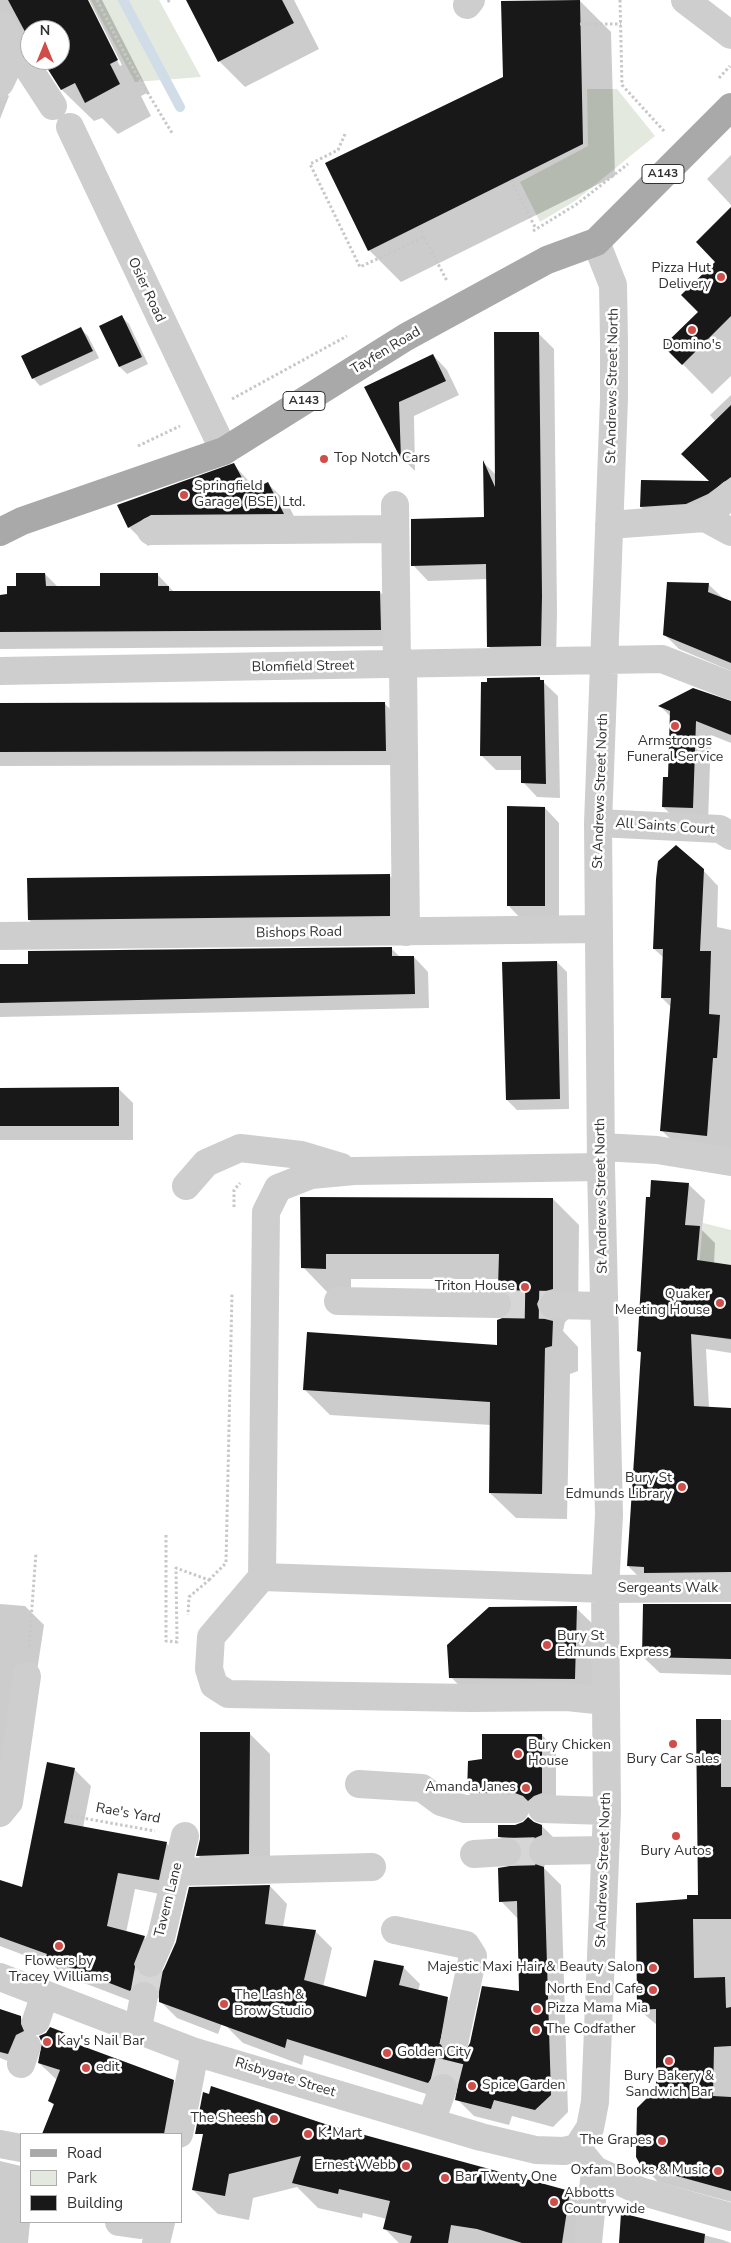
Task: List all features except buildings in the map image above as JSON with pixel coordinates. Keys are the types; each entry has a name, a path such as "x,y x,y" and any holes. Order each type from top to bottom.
{"main road":[{"name":"Tayfen Road","path":"0,532 22,521 224,451 406,337 546,260 596,242 731,107"}],"street":[{"path":"685,0 731,34"},
{"path":"0,25 52,106"},
{"path":"0,83 16,50"},
{"name":"Osier Road","path":"70,127 204,414 224,451"},
{"name":"St Andrews Street North","path":"577,2148 590,2128 595,2102 607,1811 604,1589 609,1515 604,1306 598,823 606,660 614,399 613,285 596,242"},
{"path":"705,518 731,494"},
{"path":"151,530 395,517 406,932"},
{"path":"610,525 705,518 731,532"},
{"name":"Blomfield Street","path":"0,671 662,659 731,686"},
{"name":"All Saints Court","path":"598,823 720,829 731,836"},
{"name":"Bishops Road","path":"0,936 599,929"},
{"path":"186,1186 206,1163 240,1148 301,1156 354,1171"},
{"path":"606,1702 567,1697 471,1698 228,1694 214,1685 209,1669 211,1636 262,1577 266,1212 278,1188 311,1175 602,1157 657,1150 731,1162"},
{"path":"338,1302 497,1304"},
{"path":"553,1305 604,1306"},
{"name":"Sergeants Walk","path":"262,1577 604,1589 731,1588"},
{"path":"0,1813 9,1802 26,1676"},
{"path":"359,1784 422,1788 441,1802 465,1809 515,1809"},
{"path":"542,1809 607,1811"},
{"name":"Tavern Lane","path":"150,1963 161,1938 185,1836"},
{"path":"543,1851 606,1850"},
{"path":"474,1854 507,1852"},
{"path":"176,1872 372,1867"},
{"path":"395,1930 466,1945 473,1956 455,2039"},
{"name":"Risbygate Street","path":"0,1977 138,2028 195,2052 431,2122 536,2150 564,2151 577,2148"},
{"path":"28,2044 45,1994"},
{"path":"138,2028 144,1996"},
{"path":"179,2133 195,2052"},
{"path":"431,2122 443,2088"},
{"path":"0,2144 20,2148"},
{"path":"577,2148 595,2170 640,2191 731,2217"},
{"path":"588,2243 595,2170"}],"path":[{"path":"97,0 128,60 172,133"},
{"path":"620,0 622,85 667,133 659,139"},
{"path":"580,24 621,24"},
{"path":"714,85 731,64"},
{"path":"344,134 338,150 310,164 360,268 424,237"},
{"path":"528,234 577,204 630,163"},
{"path":"511,180 536,229"},
{"path":"419,226 447,281"},
{"path":"440,285 455,277"},
{"path":"133,448 204,414 348,335"},
{"path":"166,1535 166,1641 177,1642 176,1568 209,1580 189,1597 188,1616"},
{"path":"26,1676 36,1553"},
{"name":"Rae's Yard","path":"66,1815 185,1836"}],"green space":[{"path":"91,0 159,0 201,77 135,82"},
{"path":"587,89 617,89 655,136 575,201 540,222 520,182 588,146"},
{"path":"703,1223 731,1230 731,1340 693,1333"}],"waterway":[{"path":"123,0 180,107"}],"tunnel":[{"path":"497,1304 553,1305"},
{"path":"507,1852 543,1851"},
{"path":"144,1996 150,1963"},
{"path":"443,2088 455,2039"}],"place":[{"name":"Pizza Hut Delivery","path":"721,277"},
{"name":"Domino's","path":"692,330"},
{"name":"Top Notch Cars","path":"324,459"},
{"name":"Springfield Garage (BSE) Ltd.","path":"184,495"},
{"name":"Armstrongs Funeral Service","path":"675,726"},
{"name":"Triton House","path":"525,1287"},
{"name":"Quaker Meeting House","path":"720,1303"},
{"name":"Bury St Edmunds Library","path":"682,1487"},
{"name":"Bury St Edmunds Express","path":"547,1645"},
{"name":"Bury Car Sales","path":"673,1744"},
{"name":"Bury Chicken House","path":"518,1754"},
{"name":"Amanda Janes","path":"526,1788"},
{"name":"Bury Autos","path":"676,1836"},
{"name":"Flowers by Tracey Williams","path":"59,1946"},
{"name":"Majestic Maxi Hair & Beauty Salon","path":"653,1968"},
{"name":"North End Cafe","path":"653,1990"},
{"name":"The Lash & Brow Studio","path":"224,2004"},
{"name":"Pizza Mama Mia","path":"537,2009"},
{"name":"The Codfather","path":"536,2030"},
{"name":"Kay's Nail Bar","path":"47,2042"},
{"name":"Golden City","path":"387,2053"},
{"name":"Bury Bakery & Sandwich Bar","path":"669,2061"},
{"name":"edit","path":"86,2068"},
{"name":"Spice Garden","path":"472,2086"},
{"name":"The Sheesh","path":"274,2119"},
{"name":"K-Mart","path":"308,2134"},
{"name":"The Grapes","path":"662,2141"},
{"name":"Ernest Webb","path":"406,2166"},
{"name":"Oxfam Books & Music","path":"718,2171"},
{"name":"Bar Twenty One","path":"445,2178"},
{"name":"Abbotts Countrywide","path":"554,2202"}]}
